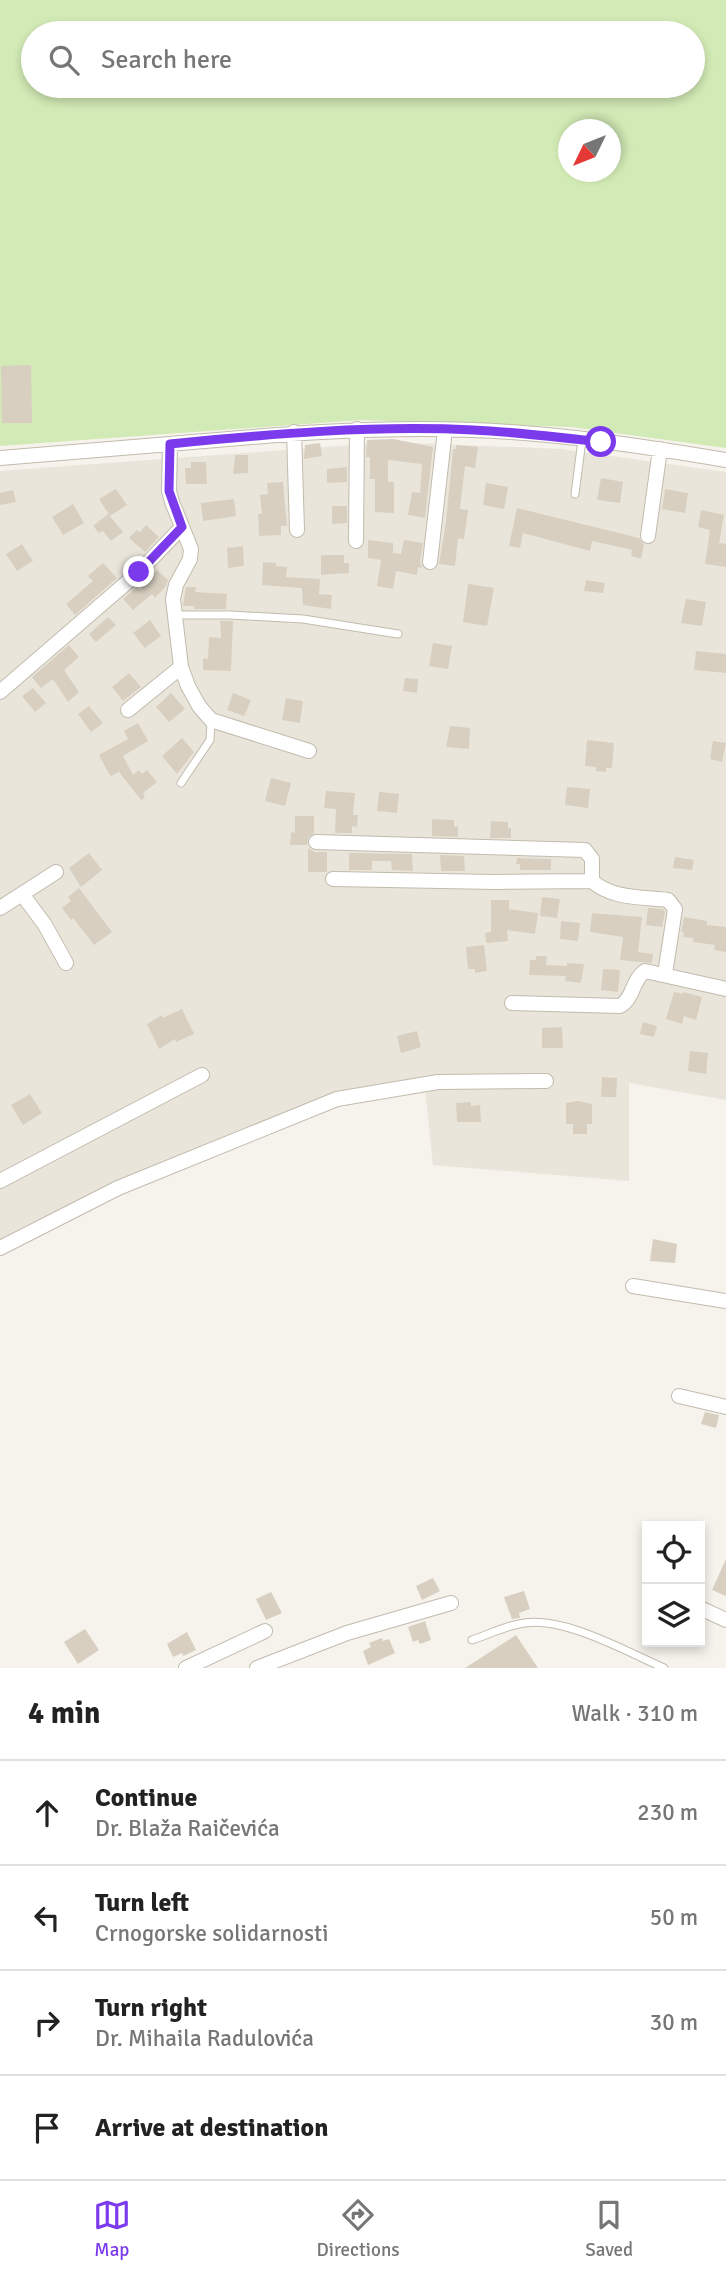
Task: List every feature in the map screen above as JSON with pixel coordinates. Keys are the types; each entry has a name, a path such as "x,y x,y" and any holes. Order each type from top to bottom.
{"street":[{"path":"356,429 356,541"},
{"path":"0,458 356,429 472,430 660,449 726,460"},
{"path":"430,562 445,430"},
{"path":"294,432 298,530"},
{"path":"170,444 169,491 191,552 174,591 174,615 181,667 193,695 211,720 309,751"},
{"path":"648,536 660,449"},
{"path":"0,692 139,572 182,527"},
{"path":"128,710 181,667"},
{"path":"316,842 585,850 592,859 592,881"},
{"path":"0,908 56,872"},
{"path":"333,878 495,882 592,881 613,894 668,900 674,909 660,973"},
{"path":"22,894 46,925 66,963"},
{"path":"512,1003 620,1006 629,998 639,975 645,971 726,989"},
{"path":"0,1181 202,1075"},
{"path":"0,1248 118,1188 337,1099 438,1083 546,1081"},
{"path":"633,1286 726,1301"},
{"path":"679,1396 726,1407"},
{"path":"257,1668 347,1633 451,1603"},
{"path":"705,1610 726,1620"},
{"path":"186,1668 265,1631"}],"lane":[{"path":"575,494 582,440"},
{"path":"174,615 303,619 398,634"},
{"path":"181,783 210,740 211,720"},
{"path":"472,1640 520,1623 549,1622 664,1668"}],"shaded area":[{"path":"391,442 561,449 726,472 726,1100 629,1083 629,1181 433,1165 425,1087 292,1112 31,1223 0,1239 0,471"}],"green space":[{"path":"0,0 726,0 726,448 571,427 361,420 0,446"}],"building":[{"path":"31,365 32,423 2,423 1,366"},
{"path":"393,439 433,447 425,518 408,515 412,492 420,493 422,464 388,460 388,482 394,482 394,513 375,512 375,479 370,479 370,457 366,457 367,440"},
{"path":"320,443 322,456 304,459 305,445"},
{"path":"456,445 478,447 475,468 465,466 460,509 468,510 464,539 458,538 455,566 439,564 453,449 456,449"},
{"path":"235,455 248,455 248,473 233,474"},
{"path":"191,462 206,462 207,484 186,484 185,468 191,468"},
{"path":"347,467 347,482 327,483 327,469"},
{"path":"601,478 623,482 620,503 597,500"},
{"path":"283,482 287,526 281,526 281,535 259,536 258,514 262,514 260,495 268,494 267,483"},
{"path":"486,483 508,487 504,509 483,505"},
{"path":"116,489 127,505 110,516 99,499"},
{"path":"665,489 688,493 685,513 662,509"},
{"path":"13,490 16,502 0,505 0,493"},
{"path":"234,499 236,516 203,521 201,503"},
{"path":"73,504 84,523 63,535 52,517"},
{"path":"332,506 347,506 347,523 332,524"},
{"path":"517,508 639,538 644,545 641,559 631,556 632,550 592,541 590,551 523,533 520,548 509,546"},
{"path":"701,510 724,515 719,543 726,544 726,567 705,564 710,530 698,527"},
{"path":"108,514 123,532 111,541 103,531 99,533 93,526"},
{"path":"146,525 159,537 145,552 129,538"},
{"path":"368,540 393,543 393,553 401,554 404,540 423,543 420,561 422,568 418,567 417,575 396,571 393,589 377,586 381,560 368,558"},
{"path":"22,544 33,561 17,571 6,554"},
{"path":"243,546 244,566 228,568 227,548"},
{"path":"321,555 344,555 344,563 349,563 349,573 321,575"},
{"path":"263,562 287,567 286,577 320,579 319,594 332,595 331,609 303,605 302,588 262,585"},
{"path":"103,563 117,578 75,615 66,604 93,581 88,576"},
{"path":"157,570 168,580 166,586 155,598 152,594 133,610 123,599 137,587 139,590"},
{"path":"586,580 605,583 603,593 584,591"},
{"path":"468,584 494,588 487,626 463,622"},
{"path":"186,587 196,587 195,592 227,594 226,609 194,609 194,606 183,606"},
{"path":"686,599 706,602 702,626 681,623"},
{"path":"108,617 116,625 96,642 89,634"},
{"path":"150,620 161,636 145,648 133,633"},
{"path":"220,621 233,621 231,671 203,670 203,658 208,659 209,637 221,638"},
{"path":"433,643 452,646 448,669 429,666"},
{"path":"69,645 79,657 64,670 79,692 68,702 53,679 41,688 32,677"},
{"path":"696,651 726,654 726,673 694,670"},
{"path":"129,673 141,687 123,701 112,687"},
{"path":"405,678 418,679 417,693 403,691"},
{"path":"33,688 46,703 35,712 22,696"},
{"path":"171,693 185,709 169,722 156,707"},
{"path":"233,693 251,700 244,716 227,710"},
{"path":"286,698 303,701 300,723 282,720"},
{"path":"89,706 103,723 91,732 78,714"},
{"path":"138,723 148,741 123,756 133,775 139,770 142,774 147,770 157,782 143,793 145,798 141,800 119,772 111,776 109,774 99,755 128,739 124,731"},
{"path":"450,726 470,728 469,749 446,747"},
{"path":"182,738 194,752 177,774 162,756"},
{"path":"587,740 614,743 612,768 606,768 606,772 585,766"},
{"path":"713,741 726,743 722,762 710,759"},
{"path":"271,778 291,783 285,806 265,801"},
{"path":"567,787 590,789 588,808 565,805"},
{"path":"326,791 355,793 353,815 358,815 357,827 352,826 352,833 335,833 336,809 324,808"},
{"path":"379,792 399,794 397,813 377,811"},
{"path":"295,816 314,816 314,833 308,838 307,845 290,845 291,832 295,833"},
{"path":"432,819 454,820 454,827 458,826 458,837 432,836"},
{"path":"491,821 508,822 511,838 490,838"},
{"path":"308,848 315,852 327,852 327,872 308,872"},
{"path":"89,853 102,870 81,887 69,868"},
{"path":"349,853 412,854 413,871 392,870 391,861 372,861 372,870 349,870"},
{"path":"440,855 464,856 465,871 441,871"},
{"path":"675,857 694,860 692,870 673,868"},
{"path":"517,858 551,859 551,870 520,870 520,864 516,864"},
{"path":"79,888 112,932 94,945 62,908 71,901 68,897"},
{"path":"542,897 560,899 557,918 540,916"},
{"path":"491,900 509,900 509,909 538,913 535,934 507,930 508,941 486,943 485,933 491,932"},
{"path":"648,908 663,909 665,912 662,927 646,925"},
{"path":"592,913 642,917 638,952 653,954 652,963 620,960 623,937 590,932"},
{"path":"684,917 707,921 707,925 726,927 726,952 714,950 715,945 693,942 694,938 683,937 684,932 681,932"},
{"path":"561,921 580,923 578,941 560,939"},
{"path":"484,945 487,971 475,973 475,969 468,969 466,947"},
{"path":"536,956 547,956 546,965 584,964 581,983 565,981 566,976 529,975 530,960 536,960"},
{"path":"603,969 620,970 618,992 601,990"},
{"path":"674,992 702,997 696,1020 684,1016 682,1024 666,1019"},
{"path":"182,1009 194,1034 176,1042 175,1039 159,1049 147,1024 162,1015 163,1018"},
{"path":"643,1022 657,1026 654,1037 640,1034"},
{"path":"562,1027 563,1048 542,1048 542,1028"},
{"path":"417,1031 421,1047 401,1053 397,1036"},
{"path":"690,1051 708,1053 706,1074 688,1071"},
{"path":"602,1077 617,1078 616,1097 601,1097"},
{"path":"30,1094 42,1113 23,1125 11,1105"},
{"path":"578,1101 592,1104 592,1124 587,1124 587,1134 573,1134 573,1124 566,1124 566,1103"},
{"path":"471,1102 471,1106 480,1105 481,1122 457,1122 456,1103"},
{"path":"653,1239 677,1244 675,1263 650,1261"},
{"path":"705,1412 719,1415 716,1428 701,1424"},
{"path":"726,1559 726,1596 712,1590"},
{"path":"433,1578 440,1591 422,1600 416,1586"},
{"path":"524,1591 530,1609 519,1613 520,1618 512,1619 504,1597"},
{"path":"271,1592 282,1613 266,1620 256,1599"},
{"path":"425,1621 431,1640 420,1644 418,1640 413,1642 408,1627"},
{"path":"85,1629 99,1650 78,1664 64,1642"},
{"path":"187,1632 196,1650 173,1657 167,1644"},
{"path":"516,1635 538,1668 465,1668"},
{"path":"382,1638 383,1641 389,1639 395,1653 368,1665 363,1651 371,1647 369,1643"}],"route":[{"path":"139,572 182,527 169,491 170,444 356,429 472,430 601,442"}]}
